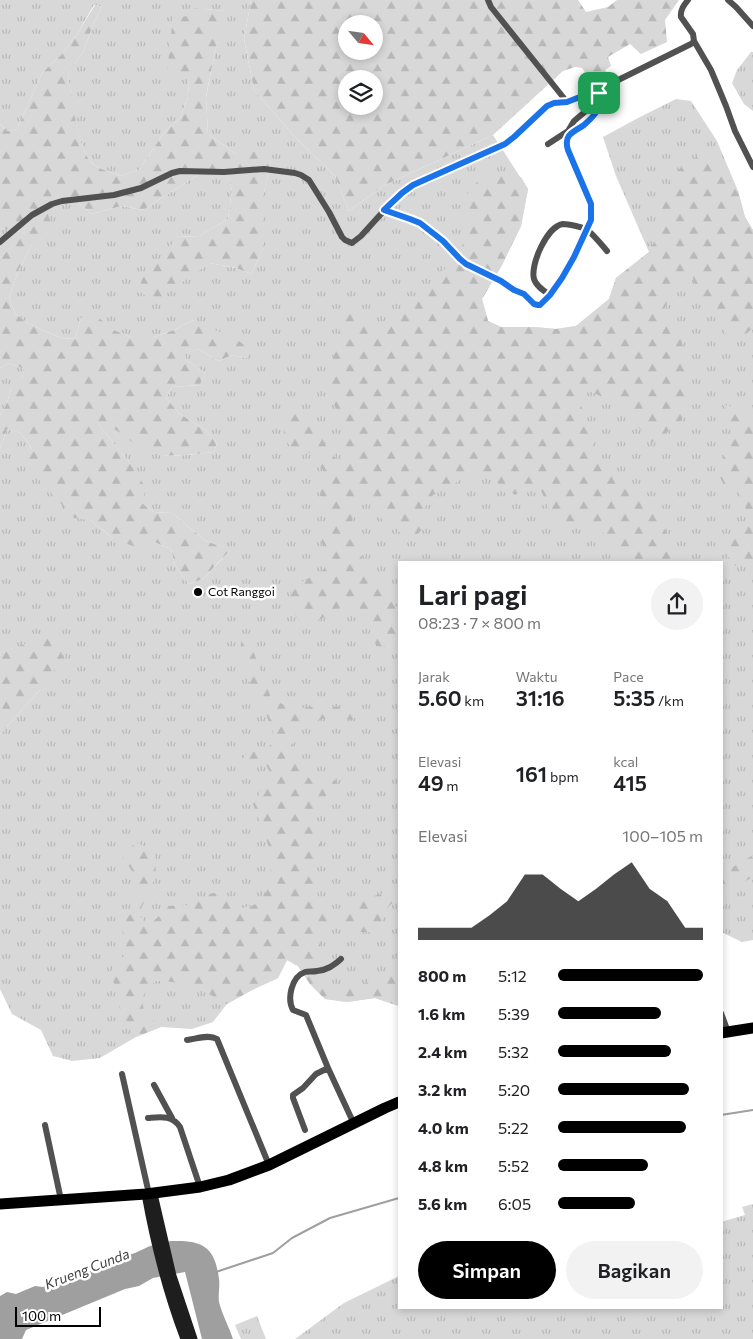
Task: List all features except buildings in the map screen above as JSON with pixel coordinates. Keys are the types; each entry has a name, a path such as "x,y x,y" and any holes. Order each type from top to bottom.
{"highway":[{"path":"724,1032 753,1028"},
{"path":"0,1204 149,1194 200,1187 229,1180 269,1166 398,1102"}],"street":[{"path":"488,0 567,102"},
{"path":"688,0 682,8 681,17 693,34 694,41 711,70 735,131 753,167"},
{"path":"728,0 753,26"},
{"path":"0,242 32,215 52,204 62,201 114,195 141,188 180,171 224,172 264,169 301,175 312,184 342,237 352,243 361,236 384,210 413,185 505,144 547,106 554,103 567,102 598,91 694,41"},
{"path":"548,144 568,131 574,121 593,106 598,91"},
{"path":"384,210 420,223 443,241 466,264 524,294 538,305 542,303 562,278 591,220 591,204 568,150 567,141 572,132 587,123 600,108 602,102 598,91"},
{"path":"550,295 540,289 534,280 533,272 545,240 552,232 563,224 586,230 608,251"},
{"path":"341,959 334,966 327,969 302,973 291,988 290,996 291,1008 306,1015 354,1124"},
{"path":"187,1040 208,1037 214,1037 217,1040 269,1166"},
{"path":"306,1130 293,1095 306,1086 316,1074 328,1068"},
{"path":"122,1074 158,1237 185,1339"},
{"path":"154,1085 172,1118 180,1127 200,1187"},
{"path":"148,1118 172,1118"},
{"path":"45,1125 61,1200"},
{"path":"168,1277 193,1339"}],"green space":[{"path":"0,0 251,0 244,39 254,90 295,137 335,176 349,211 383,186 493,135 528,189 521,226 502,265 482,299 488,321 501,327 556,329 576,326 609,299 616,278 649,252 616,176 603,137 676,99 691,101 717,141 738,191 745,217 753,230 753,940 742,942 723,933 723,561 398,561 398,1006 375,998 347,1002 325,999 310,984 298,966 287,960 278,978 227,1004 213,1022 192,1029 161,1027 136,1037 100,1058 72,1061 53,1056 41,1030 12,1014 0,989 0,734 40,690 56,633 0,653 0,449 7,429 21,433 90,520 113,538 154,542 171,549 175,565 189,584 203,579 229,550 206,541 172,513 153,512 142,503 131,465 99,425 104,422 162,456 214,452 217,443 204,429 180,414 166,398 172,387 200,385 205,373 186,360 184,353 198,349 219,361 232,355 247,358 193,320 174,330 154,337 131,337 81,318 75,339 61,338 27,323 15,313 9,298 19,269 32,245 46,206 74,198 91,214 122,206 143,210 204,171 227,173 232,190 228,219 199,236 177,237 210,263 236,268 251,274 264,248 264,192 271,160 236,154 208,134 206,97 225,11 194,8 188,80 189,94 180,118 163,134 139,170 119,176 94,165 83,148 76,123 68,75 83,52 102,7 94,5 77,34 62,54 42,73 17,129 7,131 0,124"},
{"path":"251,0 578,0 586,12 608,7 617,0 679,0 665,20 667,42 641,54 630,44 608,57 611,66 605,70 610,77 592,83 582,68 575,67 563,71 493,135 383,186 349,211 335,176 295,137 254,90 244,39"},
{"path":"95,5 102,7 83,52 68,75 79,136 88,158 94,165 119,176 139,170 163,134 180,118 189,94 188,80 167,71 173,18 188,16 194,8 226,11 206,96 208,134 236,154 257,145 271,160 264,192 264,248 251,274 236,268 210,263 154,302 139,291 142,279 178,237 199,236 228,219 232,190 227,174 204,171 143,210 122,206 91,214 74,198 46,206 52,229 47,240 32,245 19,269 9,298 15,313 27,323 61,338 75,339 81,318 95,314 111,329 131,337 154,337 174,330 193,320 239,341 252,351 247,358 232,355 219,361 198,349 185,353 186,360 205,373 200,385 172,387 166,398 180,414 204,429 217,443 214,452 162,456 141,449 104,423 99,425 131,465 146,488 142,503 153,512 172,513 206,541 230,550 203,579 189,584 175,565 171,549 154,542 140,549 113,538 90,520 74,518 33,473 28,458 32,449 21,433 7,429 0,449 0,416 7,403 14,381 22,379 24,369 9,363 0,368 0,258 26,233 0,228 0,124 7,131 17,129 42,73 62,54"},
{"path":"753,52 753,111 744,104 732,83 737,70"},
{"path":"701,154 722,171 738,191 745,217 753,230 753,328 740,339 729,339 715,314 697,290 692,276 679,274 664,309 681,339 690,374 688,412 676,426 651,443 632,419 614,402 587,390 577,397 594,435 591,454 626,480 661,522 675,550 676,561 621,561 608,538 599,529 586,521 572,525 556,525 540,488 526,487 515,495 481,472 468,476 433,495 423,510 426,525 417,535 403,539 398,529 383,521 363,492 355,498 352,524 360,553 371,578 391,593 389,600 398,608 398,646 393,643 377,648 359,608 341,607 303,627 292,609 291,588 327,568 321,536 333,514 320,495 326,475 312,453 293,451 284,437 283,414 298,411 314,421 326,446 338,462 344,452 343,418 325,392 347,307 361,310 378,326 417,298 457,256 469,232 464,198 481,177 502,172 521,177 528,189 521,226 502,265 482,299 488,321 501,327 556,329 576,326 609,299 616,278 649,252 662,225 653,204 678,170"},
{"path":"0,228 27,233 0,258"},
{"path":"9,363 24,369 22,379 11,388 7,403 0,416 0,368"},
{"path":"725,405 753,412 753,559 735,566 721,546 749,524 745,506 738,489 726,488 710,460 722,460 730,446 733,435"},
{"path":"56,632 63,658 40,690 0,734 0,653"},
{"path":"242,636 252,648 271,698 293,709 318,706 345,707 357,716 352,720 338,717 322,719 291,730 293,748 308,777 314,784 334,779 339,785 327,793 316,820 319,826 321,844 315,859 315,882 319,901 331,911 346,910 367,898 381,894 398,886 398,900 391,904 384,912 382,922 372,932 354,932 340,924 321,938 319,960 325,979 335,987 360,986 377,976 396,974 396,959 398,958 398,1006 375,998 347,1002 325,999 310,984 298,966 287,960 278,978 227,1004 184,984 155,981 141,998 145,1013 161,1027 136,1037 120,1010 111,971 125,955 126,938 120,926 131,913 136,888 132,871 119,852 138,843 155,852 156,876 139,913 147,927 166,906 191,905 212,893 222,894 239,909 254,905 267,891 272,855 253,804 264,787 274,779 266,765 241,761 249,750 265,750 276,740 263,706 246,676 240,652"},
{"path":"753,855 753,877 737,886 723,899 723,873"},
{"path":"753,1204 753,1339 295,1339 344,1303 398,1276 398,1309 723,1309 723,1221 745,1215 742,1207"},
{"path":"257,1316 266,1339 241,1339 235,1325"}],"shaded area":[{"path":"171,1241 199,1244 210,1252 217,1268 219,1302 233,1339 202,1339 185,1272 153,1278 139,1286 125,1289 26,1330 22,1339 0,1339 0,1296 7,1292 16,1294 35,1286 43,1287 94,1270 114,1259 150,1246"}],"waterway":[{"path":"723,1115 753,1110"},
{"path":"216,1272 273,1253 292,1238 330,1218 398,1198"}],"place":[{"name":"Cot Ranggoi","path":"198,592"}],"route":[{"path":"598,90 599,93 602,99 600,108 587,123 572,132 567,141 568,150 589,197 592,211 591,220 562,278 540,305 534,304 524,294 501,281 466,264 443,241 420,223 384,210 402,193 424,179 505,144 547,106 554,103 567,102 598,90"}],"water label":[{"name":"Krueng Cunda","path":"87,1269"}]}
